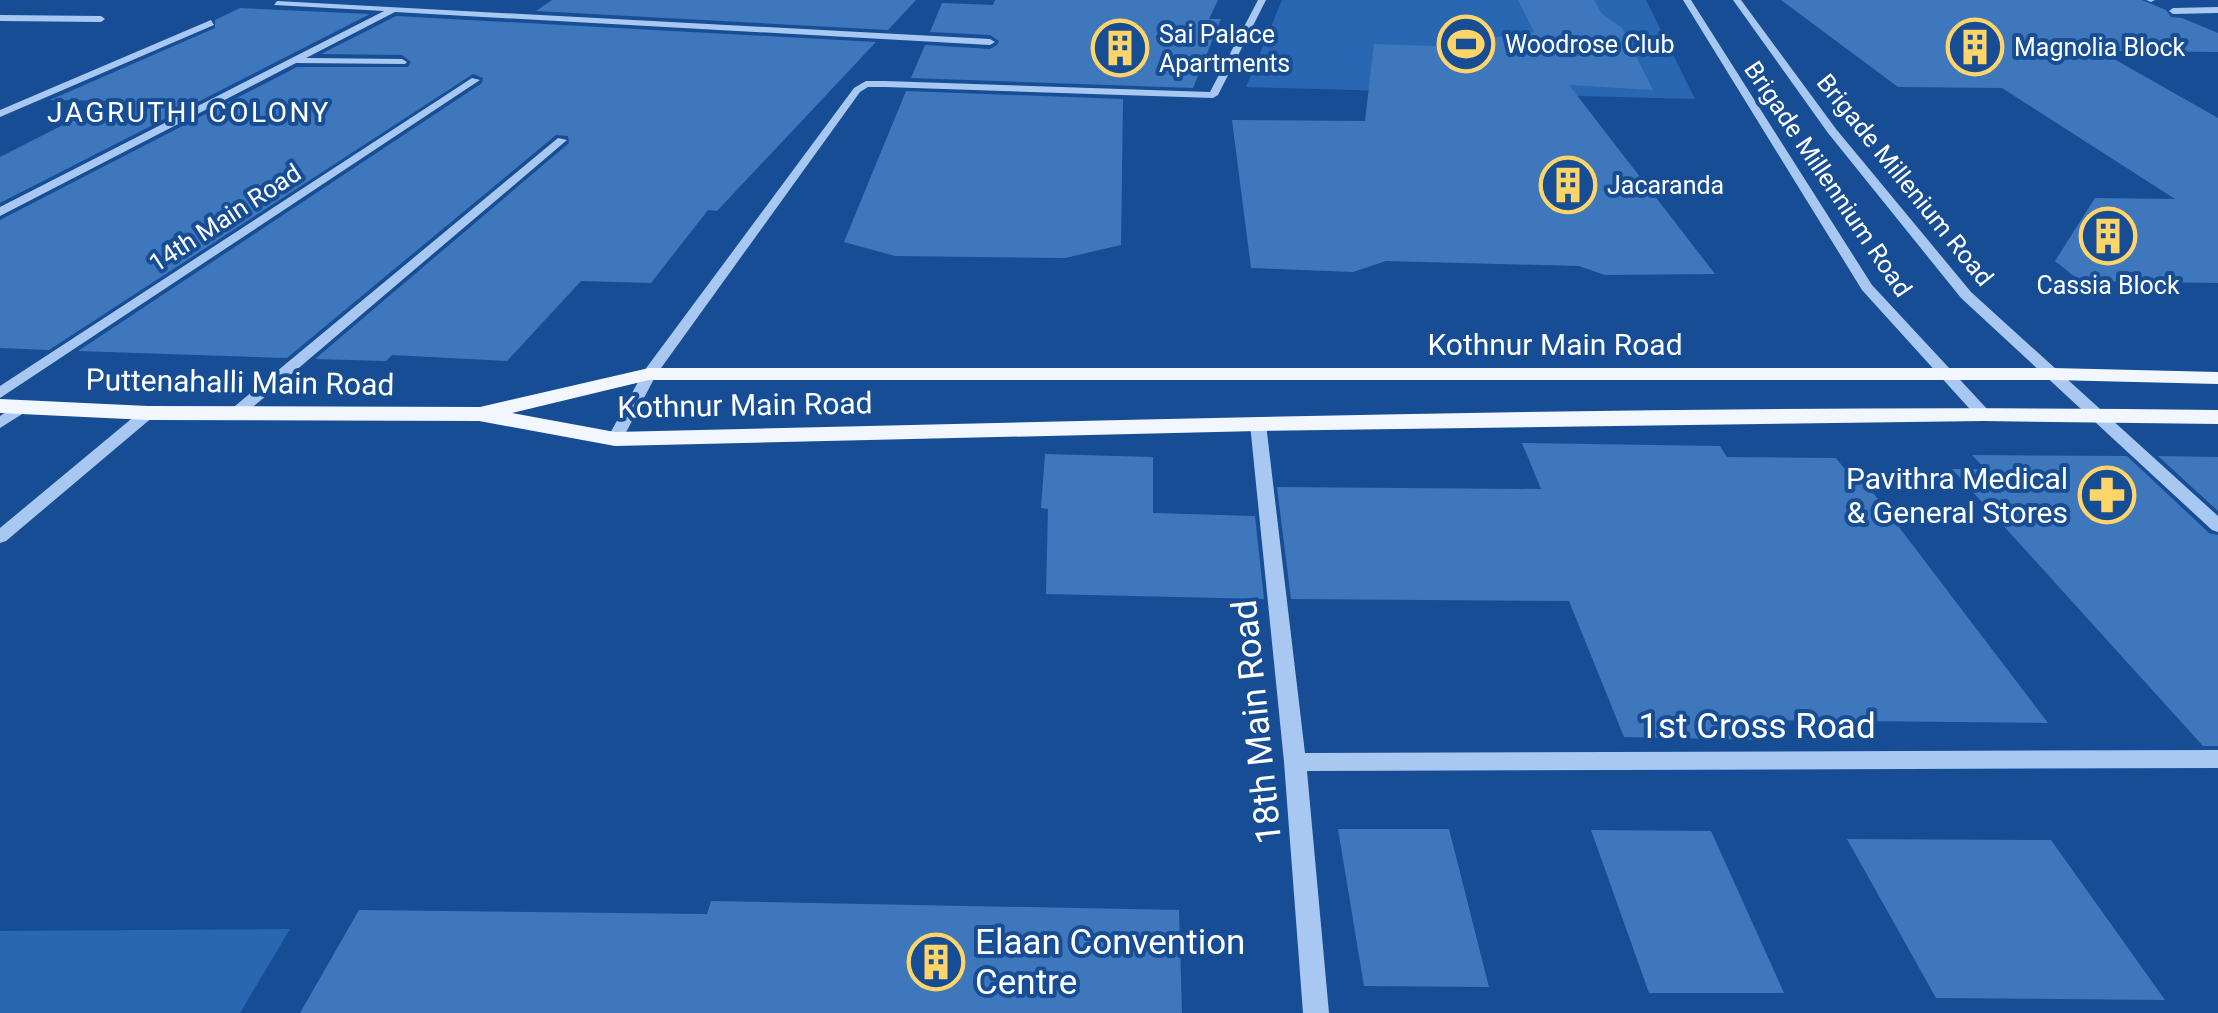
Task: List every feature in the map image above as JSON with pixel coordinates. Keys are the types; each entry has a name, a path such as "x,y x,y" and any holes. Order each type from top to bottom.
{"main road":[{"name":"Kothnur Main Road","path":"479,414 649,374 2053,374 2218,378"},
{"name":"Puttenahalli Main Road","path":"10,407 148,413 479,414"},
{"name":"Kothnur Main Road","path":"479,414 615,439 1258,424 1983,414 2218,417"}],"street":[{"path":"615,439 649,374 857,90 866,84 1213,95 1262,0"},
{"name":"Brigade Millennium Road","path":"1687,0 1867,287 1983,414"},
{"name":"Brigade Millenium Road","path":"1737,0 1832,131 1966,295 2093,414"},
{"path":"276,3 990,42"},
{"path":"0,212 395,8"},
{"path":"2173,11 2218,10"},
{"path":"0,18 101,19"},
{"path":"0,114 211,23"},
{"path":"293,61 402,62"},
{"name":"14th Main Road","path":"0,393 475,80"},
{"path":"236,414 562,140"},
{"path":"0,423 10,407"},
{"path":"0,537 148,413"},
{"path":"2093,414 2218,526"},
{"name":"18th Main Road","path":"1258,424 1295,762 1316,1013"},
{"name":"1st Cross Road","path":"1295,762 2218,760"}],"shaded area":[{"name":"Woodrose Club","path":"1282,0 1646,0 1695,99 1246,87"},
{"path":"290,929 240,1013 0,1013 0,931"}],"building":[{"path":"552,0 916,0 888,30 536,11"},
{"path":"995,0 1218,0 1209,19 1221,19 1193,88 911,78 925,45 990,49 997,45 999,41 990,35 930,32 942,3 993,5"},
{"path":"1518,0 1594,0 1602,14 1622,28 1653,90 1569,85 1715,274 1605,275 1579,266 1386,261 1353,272 1251,268 1232,120 1365,121 1374,44 1432,46 1534,32"},
{"path":"1781,0 2142,0 2166,10 2171,17 2218,33 2218,52 2100,51 2218,118 2218,283 2080,281 2055,261 2095,198 2175,199 2002,88 1898,87"},
{"path":"240,8 370,14 0,203 0,157 110,101 50,100 215,28 215,20"},
{"path":"396,16 876,42 717,211 708,210 651,283 581,281 507,361 392,355 386,361 315,359 569,143 568,136 556,135 287,358 78,351 482,83 483,78 473,74 49,350 0,348 0,220 297,67 408,67 411,62 402,55 321,54"},
{"path":"906,91 1123,99 1121,245 1065,258 895,256 844,242"},
{"path":"1522,443 1720,446 1727,457 1836,458 1844,468 1854,468 2048,723 1756,720 1766,740 1624,737 1569,601 1291,599 1277,487 1541,489"},
{"path":"1045,454 1153,457 1153,513 1255,516 1264,599 1046,594 1048,509 1041,508"},
{"path":"1972,455 2127,456 2209,533 2218,535 2218,746 2203,746 1952,469 1985,469"},
{"path":"2158,456 2218,457 2218,511"},
{"path":"1338,829 1449,829 1489,987 1364,986"},
{"path":"1591,830 1711,831 1784,993 1649,993"},
{"path":"1847,839 2051,840 2165,1000 1936,998"},
{"path":"711,901 1179,910 1182,1013 300,1013 359,910 707,914"}],"place":[{"name":"Woodrose Club","path":"1466,44"},
{"name":"Magnolia Block","path":"1975,47"},
{"name":"Sai Palace Apartments","path":"1120,48"},
{"name":"Jacaranda","path":"1568,185"},
{"name":"Cassia Block","path":"2108,236"},
{"name":"Pavithra Medical & General Stores","path":"2107,495"},
{"name":"Elaan Convention Centre","path":"936,962"}],"district":[{"name":"JAGRUTHI COLONY","path":"189,112"}]}
